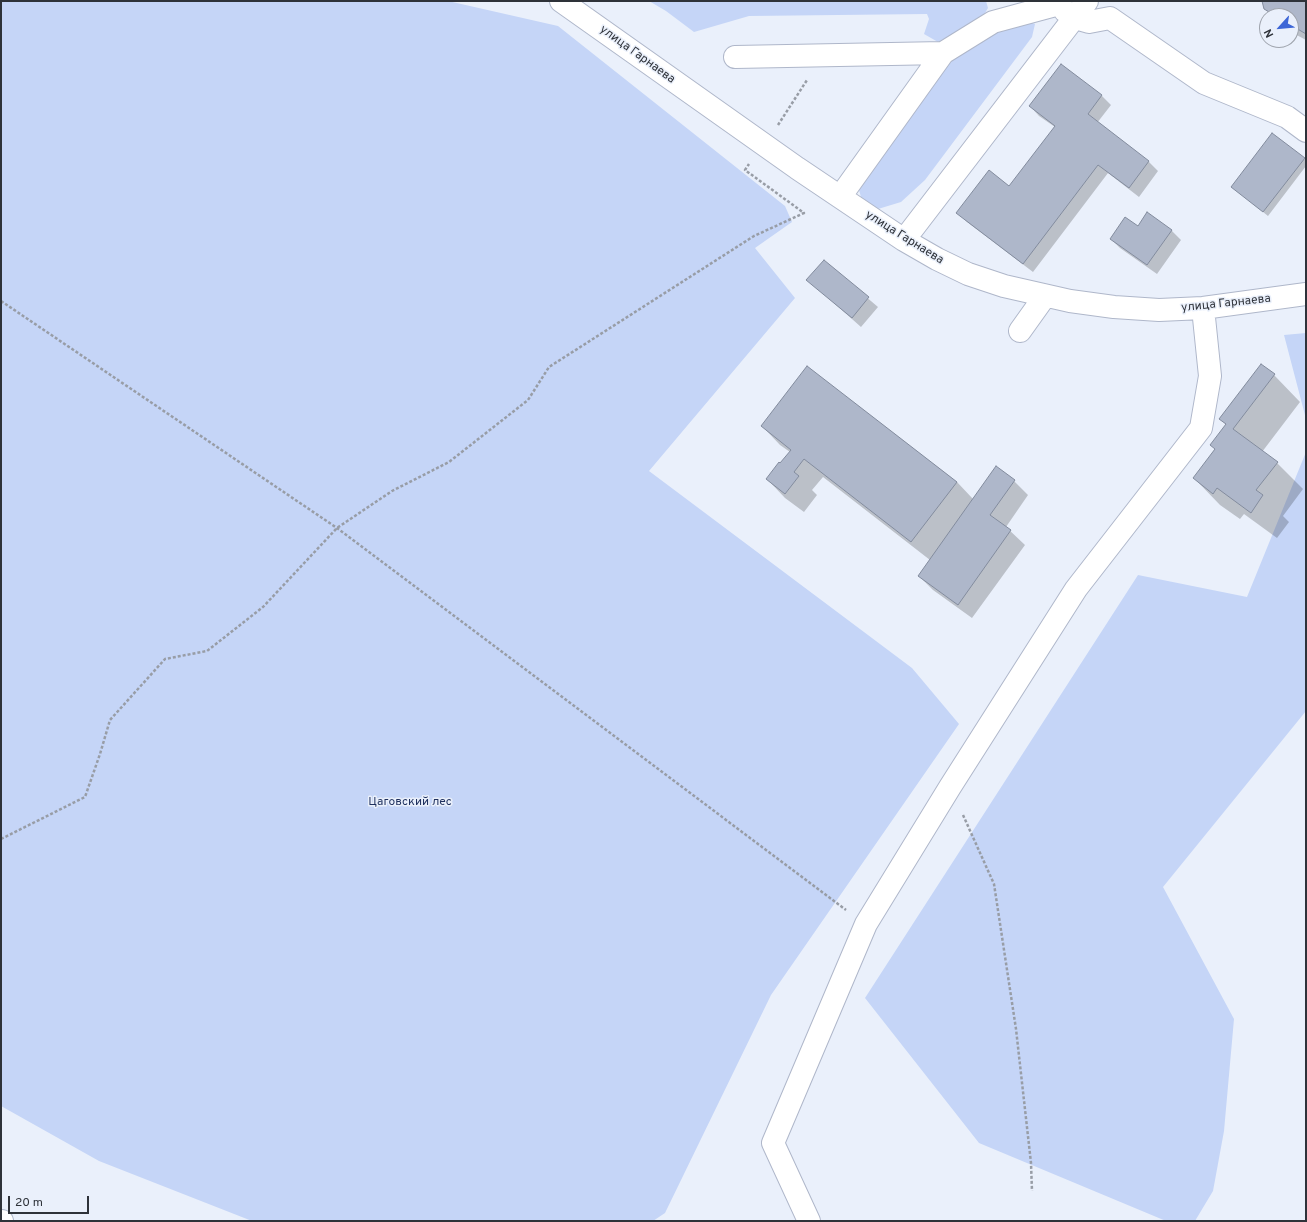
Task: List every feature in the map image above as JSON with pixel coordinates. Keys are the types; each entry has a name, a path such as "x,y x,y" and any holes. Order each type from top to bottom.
{"street":[{"name":"улица Гарнаева","path":"561,1 840,197 904,240 937,259 968,274 1004,286 1070,301 1159,310 1203,308 1306,294"},
{"path":"840,197 943,53 993,22 1053,3 1081,9 1089,22 1110,18 1204,83 1287,118 1306,131"},
{"path":"904,240 1081,9"},
{"path":"735,57 943,53"},
{"path":"1020,331 1046,296"},
{"path":"809,1221 774,1143 866,924 950,787 1076,589 1201,428 1210,376 1203,308"}],"path":[{"path":"1,839 85,797 110,720 165,659 206,652 263,607 337,528 392,491 449,462 528,400 549,367 754,236 804,213 746,170 779,124 823,56"},
{"path":"1,301 337,528 866,924"},
{"path":"950,787 994,884 1016,1029 1031,1163 1032,1191"}],"green space":[{"name":"Цаговский лес","path":"1,1 448,1 558,26 785,206 792,222 755,248 795,298 649,471 912,668 959,724 771,995 665,1213 653,1221 252,1221 99,1161 1,1106"},
{"path":"649,1 986,1 988,8 982,18 938,42 924,34 929,19 927,14 749,16 694,32 666,11"},
{"path":"1025,20 1035,24 1032,37 925,180 901,202 878,209 861,197 859,190 861,181 956,55 981,38"},
{"path":"1306,333 1306,419 1284,335"},
{"path":"1306,452 1306,711 1163,887 1234,1019 1224,1131 1213,1191 1195,1221 1166,1221 979,1143 865,998 1138,575 1247,597"}],"building":[{"path":"1262,1 1306,1 1306,34 1299,30 1299,8 1264,8"},
{"path":"1061,64 1102,95 1088,114 1149,161 1129,188 1098,165 1023,264 956,213 989,170 1009,186 1055,126 1029,106"},
{"path":"1272,133 1305,158 1263,212 1231,187"},
{"path":"1147,212 1172,230 1147,265 1110,239 1125,217 1138,226"},
{"path":"824,260 869,297 852,318 806,280"},
{"path":"1261,364 1275,374 1233,429 1278,462 1256,490 1263,495 1251,513 1217,488 1213,494 1193,478 1215,449 1210,445 1226,424 1219,419"},
{"path":"807,366 957,482 911,542 804,459 794,472 799,476 785,494 766,479 779,462 780,463 791,450 761,426"},
{"path":"996,466 1015,480 990,515 1011,530 958,605 918,576"}]}
